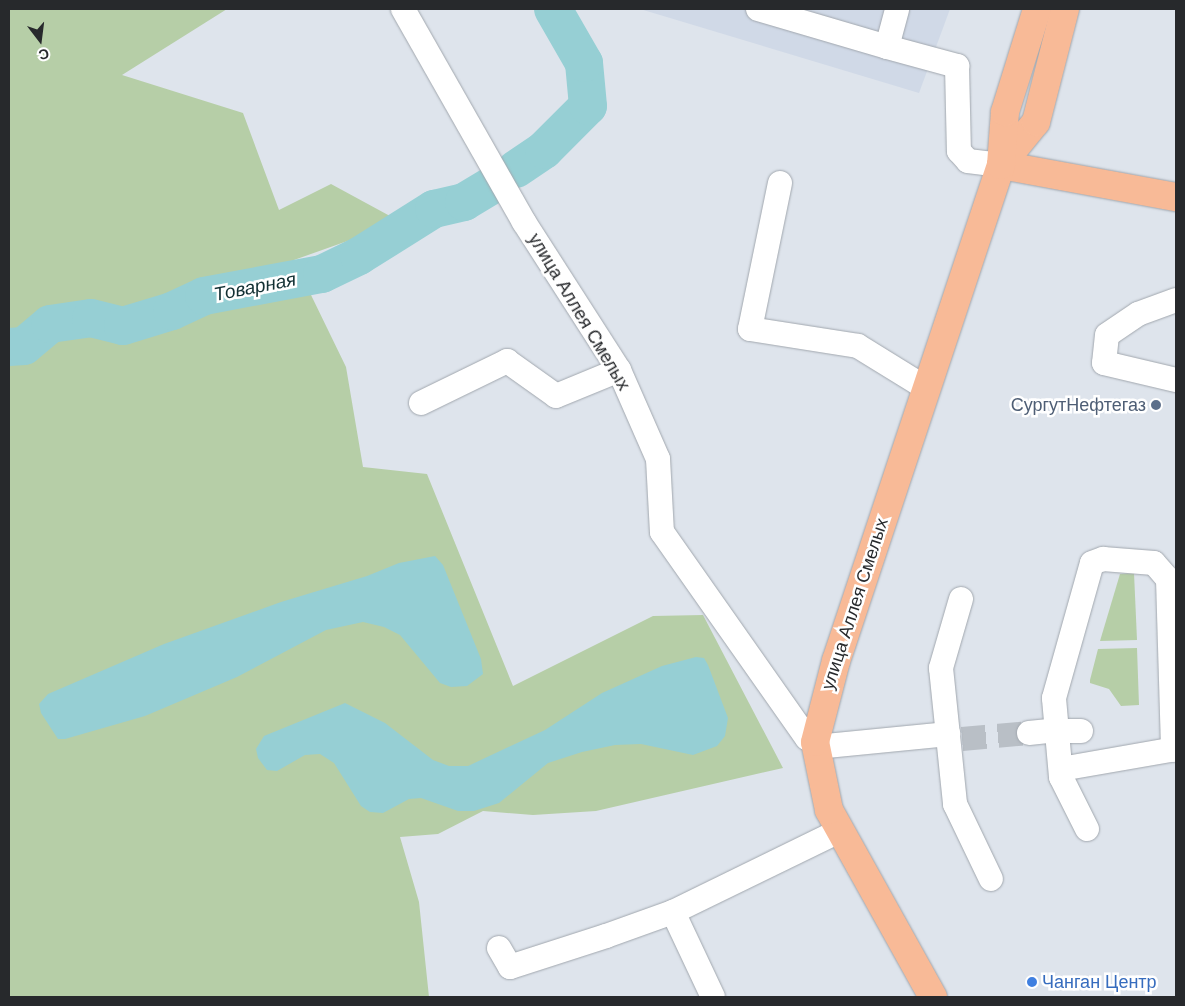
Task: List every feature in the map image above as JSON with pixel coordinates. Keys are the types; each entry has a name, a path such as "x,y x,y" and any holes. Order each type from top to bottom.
{"main road":[{"name":"улица Аллея Смелых","path":"933,997 829,810 815,745 836,661 1001,165 1005,112 1037,9"},
{"path":"1065,9 1036,122 1001,165 1176,197"}],"street":[{"name":"улица Аллея Смелых","path":"403,9 524,222 619,370 658,459 662,532 807,738 815,745"},
{"path":"758,9 957,66 959,151 968,161 1001,165"},
{"path":"887,47 897,9"},
{"path":"780,183 750,329 858,346 926,388"},
{"path":"1176,300 1138,314 1107,335 1104,363 1176,380"},
{"path":"421,403 507,361 556,396 619,370"},
{"path":"1061,769 1175,749 1168,579 1154,564 1103,559 1092,563 1054,698 1061,769 1087,829"},
{"path":"961,599 941,668 953,738 955,804 991,879"},
{"path":"1029,733 1081,731"},
{"path":"815,745 953,738"},
{"path":"499,948 510,968 673,912 839,831"},
{"path":"673,912 714,997"}],"shaded area":[{"path":"640,9 950,9 919,93"}],"green space":[{"path":"9,9 227,9 122,75 243,113 279,210 331,184 401,222 294,260 346,367 363,467 427,474 513,686 653,616 703,615 783,768 596,811 533,815 483,811 438,834 400,837 419,902 429,997 9,997"},
{"path":"1134,573 1137,640 1100,641 1120,574"},
{"path":"1137,648 1139,705 1121,706 1109,689 1090,683 1098,649"}],"water":[{"path":"435,556 443,565 481,659 483,674 467,686 451,687 440,683 400,635 384,627 363,622 326,630 237,677 145,716 65,739 58,739 41,713 39,704 48,694 164,644 281,602 367,576 399,563"},
{"path":"696,657 704,658 708,665 728,718 725,736 717,746 693,755 641,744 615,745 582,752 548,763 499,803 474,811 458,811 421,798 409,799 383,813 370,812 361,806 334,763 320,754 305,755 277,771 267,770 258,758 256,749 264,736 345,703 385,723 433,760 449,766 468,766 545,730 602,693 662,666"}],"waterway":[{"name":"Товарная","path":"516,169 544,150 588,106 584,63 553,9"},
{"name":"Товарная","path":"9,347 24,346 50,324 91,318 123,326 172,311 204,296 322,274 359,256 434,209 464,202 492,185"}],"tunnel":[{"path":"962,739 1029,733"}],"place":[{"name":"СургутНефтегаз","path":"1156,405"},
{"name":"Чанган Центр","path":"1032,982"}]}
